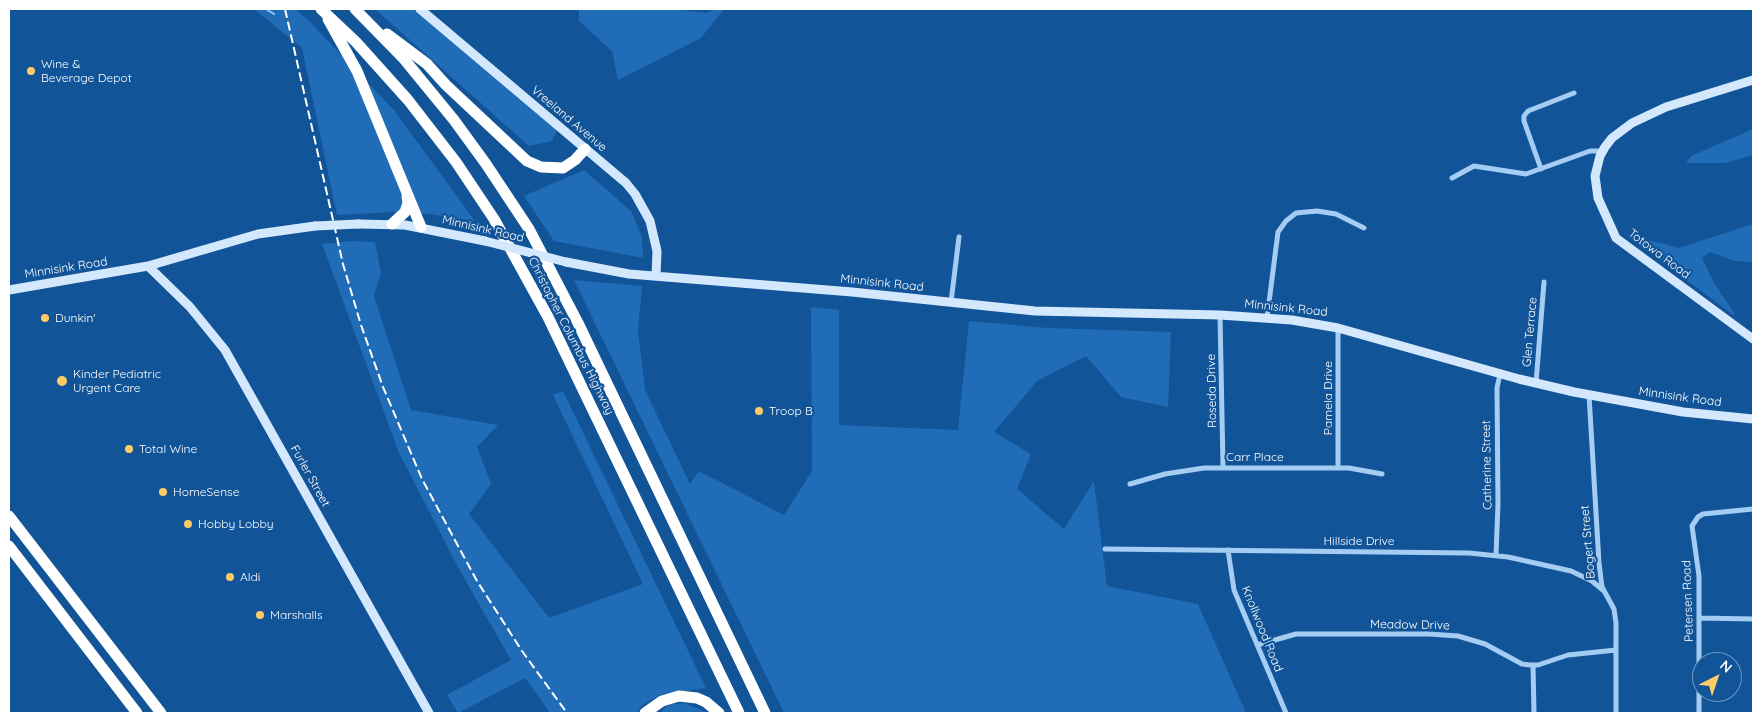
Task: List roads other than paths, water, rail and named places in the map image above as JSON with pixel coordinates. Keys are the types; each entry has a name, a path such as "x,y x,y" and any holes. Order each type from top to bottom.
{"highway":[{"path":"322,9 357,71 421,227"},
{"name":"Christopher Columbus Highway","path":"322,9 356,42 408,100 456,162 498,226 552,325 739,713"},
{"path":"356,9 427,64 526,161 541,167 563,168 575,160 585,149"},
{"name":"Christopher Columbus Highway","path":"356,9 404,60 454,120 529,229 574,316 765,713"},
{"path":"392,224 402,217 407,208 405,190"},
{"path":"9,516 161,713"},
{"path":"11,551 137,713"},
{"path":"645,713 662,701 679,696 697,698 706,702 719,713"}],"street":[{"name":"Vreeland Avenue","path":"420,9 626,183 643,207 656,243 656,276"},
{"name":"Totowa Road","path":"1753,80 1644,116 1620,131 1603,151 1596,167 1595,187 1612,233 1624,244 1753,339"},
{"path":"1541,169 1524,121 1524,116 1528,111 1574,92"},
{"path":"1452,178 1474,166 1526,174 1590,151 1603,151"},
{"path":"1268,318 1278,232 1286,221 1296,213 1317,211 1336,214 1364,228"},
{"name":"Minnisink Road","path":"9,290 148,266 258,234 315,226 392,224 421,227 608,271 1071,313 1220,315 1268,318 1338,328 1536,384 1683,412 1753,419"},
{"path":"951,302 959,237"},
{"name":"Furler Street","path":"148,266 189,306 225,350 429,713"},
{"name":"Glen Terrace","path":"1536,384 1544,282"},
{"name":"Roseda Drive","path":"1220,315 1223,467"},
{"name":"Pamela Drive","path":"1338,328 1338,468"},
{"name":"Catherine Street","path":"1496,555 1498,504 1497,388 1500,374"},
{"name":"Bogert Street","path":"1589,395 1599,562 1604,591 1616,615 1616,713"},
{"name":"Carr Place","path":"1130,484 1178,471 1223,467 1338,468 1382,474"},
{"name":"Petersen Road","path":"1699,713 1698,565 1691,532 1694,521 1703,514 1753,509"},
{"name":"Hillside Drive","path":"1105,549 1451,552 1496,555 1571,570 1592,581 1604,591"},
{"name":"Knollwood Road","path":"1228,550 1234,590 1286,713"},
{"path":"1699,618 1753,619"},
{"name":"Meadow Drive","path":"1257,645 1296,634 1429,634 1458,636 1500,651 1522,664 1534,665"},
{"path":"1534,713 1534,665 1568,654 1616,650"}],"waterway":[{"path":"266,9 274,14"}],"railway":[{"path":"285,9 343,264 361,325 383,387 422,479 477,581 522,651 567,713"}],"place":[{"name":"Wine & Beverage Depot","path":"31,71"},
{"name":"Dunkin'","path":"45,318"},
{"name":"Kinder Pediatric Urgent Care","path":"62,381"},
{"name":"Troop B","path":"759,411"},
{"name":"Total Wine","path":"129,449"},
{"name":"HomeSense","path":"163,492"},
{"name":"Hobby Lobby","path":"188,524"},
{"name":"Aldi","path":"230,577"},
{"name":"Marshalls","path":"260,615"}]}
